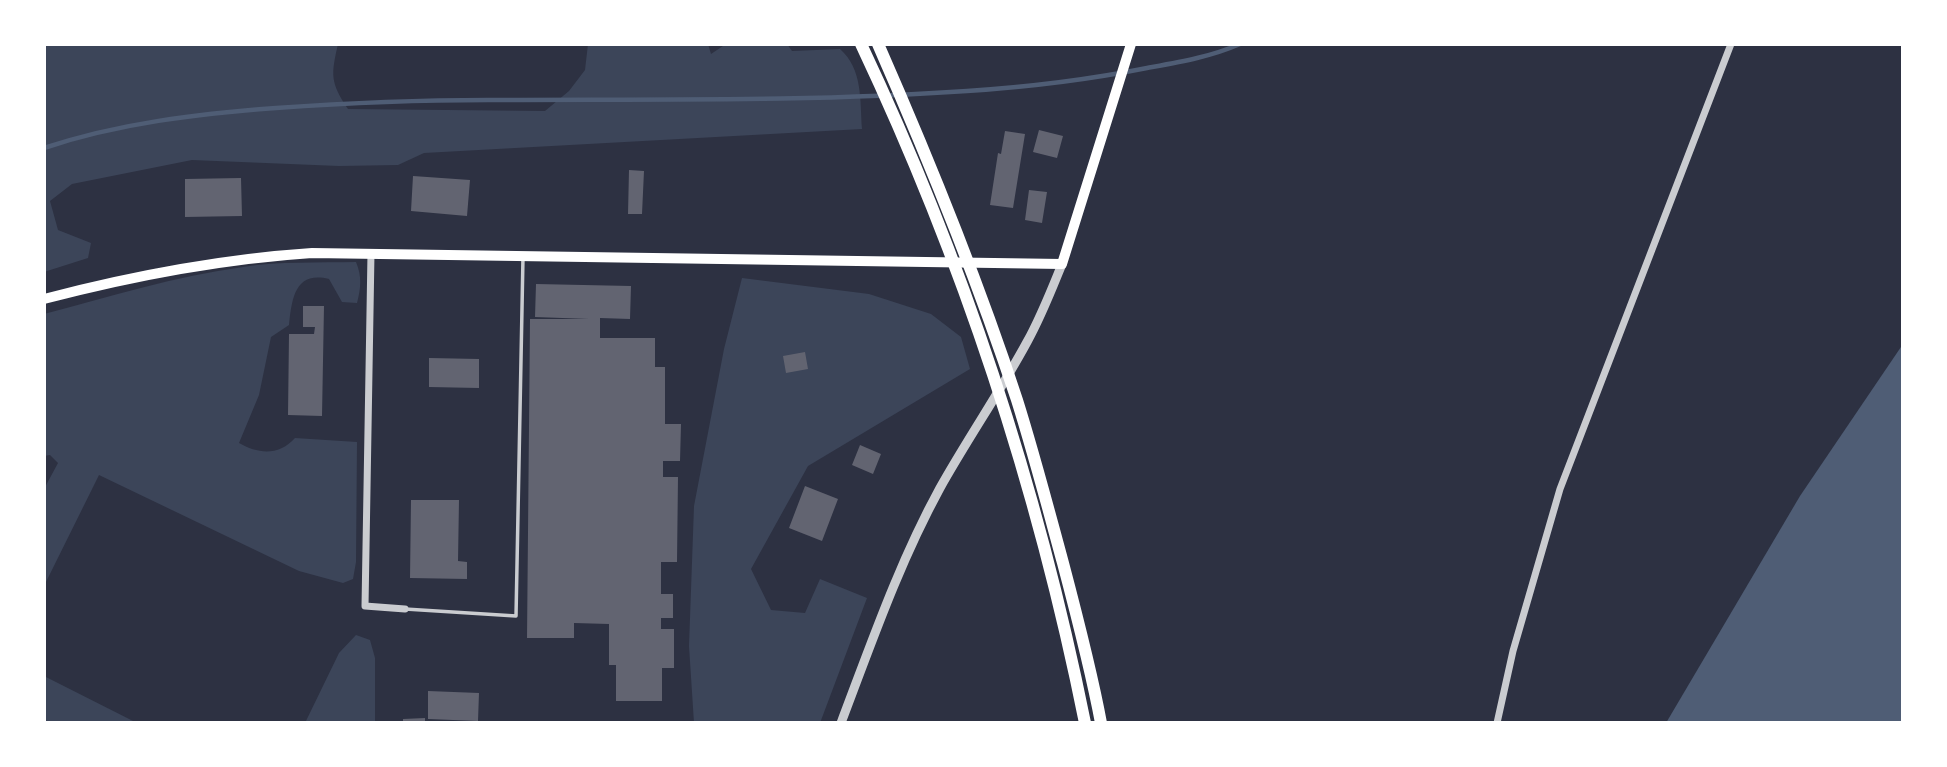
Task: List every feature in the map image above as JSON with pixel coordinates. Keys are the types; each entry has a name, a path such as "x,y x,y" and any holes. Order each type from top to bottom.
{"highway":[{"path":"861,44 928,196 973,316 1025,474 1085,723"},
{"path":"878,44 987,311 1038,467 1092,672 1101,723"}],"main road":[{"path":"44,299 104,284 250,257 312,253 1062,264 1131,44"}],"street":[{"path":"1496,723 1513,651 1560,489 1731,44"},
{"path":"371,253 365,606 405,610"},
{"path":"841,723 894,584 918,533 962,450 1026,343 1062,264"}],"lane":[{"path":"405,610 516,616 523,255"}],"shaded area":[{"path":"44,44 338,44 334,63 335,85 348,109 545,111 569,91 585,70 588,44 708,44 711,54 726,44 787,44 792,51 840,49 857,76 862,129 424,153 398,165 339,166 192,160 72,184 50,201 58,230 91,243 88,258 44,272"},
{"path":"356,262 360,282 357,303 342,302 329,279 309,279 297,289 289,325 271,337 259,395 239,443 268,451 282,448 295,438 357,442 356,562 353,579 343,583 299,571 99,475 44,586 44,489 58,463 50,455 44,456 44,314 218,271 271,264"},
{"path":"742,278 869,294 931,314 961,337 970,369 808,466 751,569 771,610 805,613 820,579 867,598 820,723 694,723 689,646 694,506 724,349"},
{"path":"1903,344 1903,723 1666,723 1800,496"},
{"path":"356,635 370,640 375,658 375,723 305,723 339,653"},
{"path":"44,676 137,723 44,723"}],"building":[{"path":"1039,130 1063,136 1057,158 1033,152"},
{"path":"1005,131 1025,134 1013,208 990,205 998,153 1001,154"},
{"path":"629,170 644,171 642,214 628,214"},
{"path":"413,176 470,180 467,216 411,211"},
{"path":"241,178 242,216 185,217 185,179"},
{"path":"1029,190 1047,192 1042,223 1025,220"},
{"path":"536,284 631,286 630,319 600,318 600,338 655,338 655,367 665,367 665,424 681,424 680,461 663,461 663,477 678,477 677,562 661,562 661,594 673,594 673,618 661,618 661,629 674,629 674,668 662,668 662,701 616,701 616,665 609,665 609,624 574,623 574,638 527,638 530,319 589,319 535,317"},
{"path":"303,306 324,306 322,416 288,415 289,334 314,334 315,327 303,327"},
{"path":"805,352 808,369 786,373 783,356"},
{"path":"429,358 479,359 479,388 429,387"},
{"path":"860,445 881,454 873,474 852,465"},
{"path":"805,486 838,499 822,541 789,528"},
{"path":"411,500 459,500 458,561 467,562 467,579 410,578"},
{"path":"428,691 479,693 478,721 428,719"},
{"path":"425,718 425,723 403,723 403,719"}],"waterway":[{"path":"44,148 101,132 159,121 303,106 435,101 848,97 1012,87 1171,64 1240,44"}]}
